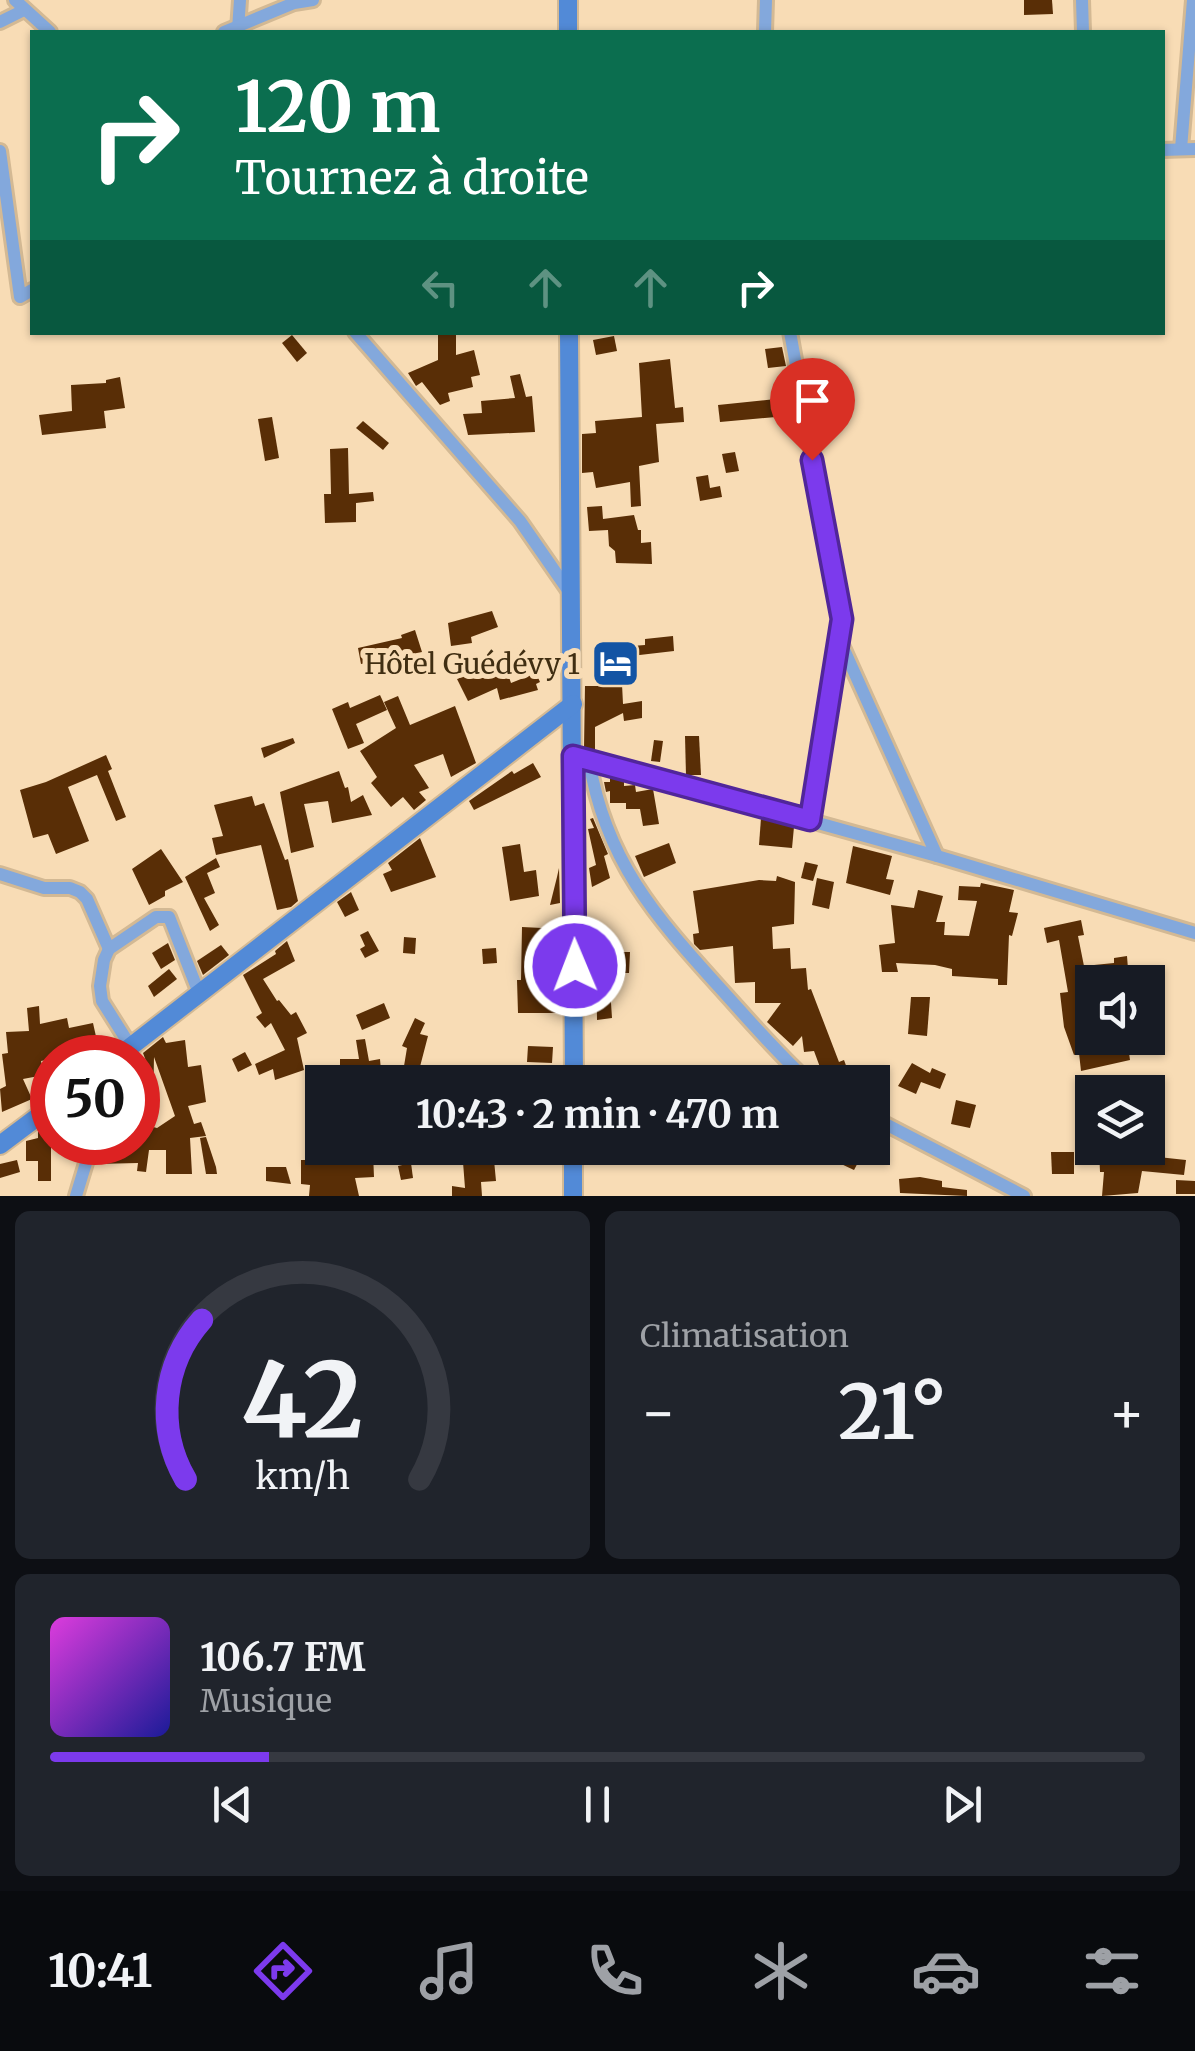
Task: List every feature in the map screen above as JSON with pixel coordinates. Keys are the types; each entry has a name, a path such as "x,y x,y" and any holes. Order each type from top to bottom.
{"main road":[{"path":"568,0 568,30"},
{"path":"569,335 573,704 581,758 574,1065"},
{"path":"146,1035 573,704"},
{"path":"0,1145 30,1122"},
{"path":"573,1165 573,1196"}],"street":[{"path":"233,30 240,0"},
{"path":"235,30 294,3 313,0"},
{"path":"765,30 766,0"},
{"path":"1082,0 1083,30"},
{"path":"1188,149 1193,0"},
{"path":"0,22 20,5 48,30"},
{"path":"0,151 20,296 30,291"},
{"path":"358,335 520,522 571,594"},
{"path":"791,335 842,619 810,820"},
{"path":"840,641 937,856"},
{"path":"581,758 1195,932"},
{"path":"581,758 624,865 647,904 753,1026 793,1065"},
{"path":"0,874 44,888 80,892 87,899 109,949"},
{"path":"117,1035 102,1002 102,968 109,949 156,917 170,917 199,993"},
{"path":"890,1125 1024,1196"},
{"path":"76,1196 85,1165"}],"building":[{"path":"1024,0 1052,0 1053,14 1024,15"},
{"path":"292,335 307,353 297,362 282,343"},
{"path":"438,335 456,335 456,355 474,350 480,375 471,377 473,387 448,393 450,401 440,405 422,382 416,386 408,373 438,360"},
{"path":"614,336 617,351 596,355 593,340"},
{"path":"782,347 786,366 768,368 765,349"},
{"path":"670,359 675,408 683,407 684,422 656,424 659,462 639,466 641,506 631,507 630,482 596,488 593,472 582,473 582,434 596,433 595,421 642,417 639,363"},
{"path":"520,374 526,397 532,396 535,432 468,435 463,414 482,413 481,401 515,398 510,376"},
{"path":"120,377 125,408 104,411 106,428 42,435 39,415 72,411 71,385 106,383"},
{"path":"785,398 787,416 720,422 718,405"},
{"path":"272,417 279,458 265,461 258,419"},
{"path":"363,421 389,443 383,450 356,428"},
{"path":"348,448 349,494 373,492 374,501 356,503 356,522 325,523 324,494 331,494 330,449"},
{"path":"735,452 739,471 726,473 722,454"},
{"path":"708,475 710,488 720,486 722,497 700,501 696,477"},
{"path":"602,506 603,519 634,515 641,530 641,543 651,542 652,564 616,563 608,530 589,531 587,507"},
{"path":"492,611 498,627 471,637 472,643 451,646 448,623"},
{"path":"415,630 422,652 361,664 358,648 402,638 401,635"},
{"path":"673,636 674,651 631,656 633,684 622,684 623,704 642,701 642,718 624,721 623,713 595,727 595,751 584,748 585,686 602,686 606,648 645,645 645,639"},
{"path":"474,671 478,679 507,671 511,683 536,673 540,682 536,684 538,690 500,700 497,688 468,701 457,679"},
{"path":"380,695 387,710 356,724 364,743 348,749 332,709 348,702 350,708"},
{"path":"398,696 410,725 455,706 476,763 451,777 443,754 414,765 429,788 419,792 426,800 414,810 403,797 391,807 371,783 377,777 360,751 396,728 384,702"},
{"path":"685,736 699,736 701,775 686,775"},
{"path":"293,738 295,743 264,758 261,748"},
{"path":"654,740 663,741 660,762 651,761"},
{"path":"106,755 112,769 108,771 126,817 116,821 97,775 68,787 89,841 56,854 48,834 33,838 20,790"},
{"path":"533,763 541,777 474,810 469,801 512,771 514,774"},
{"path":"339,771 351,802 363,795 372,815 332,823 328,801 304,804 314,847 291,853 280,792"},
{"path":"610,776 624,780 624,786 635,785 636,792 653,789 659,824 643,826 640,809 626,809 626,803 610,803 610,791 606,792 604,782 610,782"},
{"path":"252,796 255,806 264,803 285,860 288,859 298,901 291,907 277,910 261,845 216,855 212,838 223,836 214,805"},
{"path":"593,818 608,854 604,856 610,878 592,887 589,868 596,865 588,829 594,828 590,819"},
{"path":"761,818 794,827 792,848 759,845"},
{"path":"420,838 436,877 391,892 383,874 392,870 388,863"},
{"path":"669,843 676,863 644,877 635,856"},
{"path":"520,844 524,872 536,870 539,896 510,901 502,847"},
{"path":"853,846 892,856 886,879 894,880 890,895 846,883"},
{"path":"161,849 183,882 149,905 132,869"},
{"path":"216,858 220,867 207,873 215,893 204,898 219,925 210,931 185,877"},
{"path":"805,862 818,865 813,881 801,878"},
{"path":"559,868 560,903 550,905 557,877"},
{"path":"777,876 795,882 794,924 772,927 773,949 790,948 791,969 806,968 808,990 811,989 839,1062 844,1060 846,1065 819,1065 814,1051 804,1052 802,1036 793,1046 767,1022 781,1003 755,1003 755,982 735,983 733,946 700,950 694,944 693,934 699,933 693,891 759,880 776,881"},
{"path":"817,878 834,882 829,909 812,905"},
{"path":"981,883 1014,890 1009,912 1018,913 1012,936 1009,935 1007,985 998,985 998,979 952,976 952,969 935,965 896,963 898,972 882,972 879,945 895,943 891,905 914,908 918,890 943,896 936,922 945,922 944,935 969,936 977,901 958,900 959,886 980,887"},
{"path":"351,892 359,910 345,917 337,902"},
{"path":"1081,920 1084,935 1078,936 1084,965 1075,965 1074,1055 1064,1027 1060,993 1068,992 1059,940 1047,943 1044,928"},
{"path":"522,927 542,928 543,933 544,928 560,928 561,1013 518,1013"},
{"path":"368,931 379,951 365,958 360,935"},
{"path":"404,937 416,938 415,954 403,953"},
{"path":"287,941 295,961 263,979 291,1015 296,1012 307,1033 297,1038 304,1070 275,1080 273,1069 259,1075 255,1064 285,1050 271,1023 265,1028 256,1017 262,1013 243,975 276,954"},
{"path":"168,943 175,960 161,969 152,953"},
{"path":"221,945 229,955 203,975 197,961"},
{"path":"496,948 497,963 483,964 482,949"},
{"path":"630,952 629,973 609,973 612,1018 597,1020 596,953"},
{"path":"1127,956 1128,965 1094,965 1114,963 1114,958"},
{"path":"169,969 177,979 154,997 148,986"},
{"path":"911,997 930,997 927,1036 908,1034"},
{"path":"384,1003 390,1018 362,1030 356,1015"},
{"path":"39,1006 40,1024 67,1018 69,1028 93,1023 96,1035 30,1035 30,1078 23,1079 30,1100 2,1112 0,1089 6,1086 2,1054 8,1053 6,1032 29,1031 27,1008"},
{"path":"415,1018 425,1023 420,1034 428,1036 420,1065 404,1065 407,1048 402,1046"},
{"path":"163,1037 166,1043 185,1040 188,1067 201,1065 206,1102 188,1106 194,1124 201,1122 206,1136 190,1138 192,1174 166,1174 166,1150 160,1150 160,1126 175,1116 160,1074"},
{"path":"365,1039 369,1061 380,1059 380,1065 340,1065 340,1059 359,1059 356,1040"},
{"path":"528,1046 553,1047 552,1063 527,1062"},
{"path":"245,1052 252,1065 238,1072 232,1059"},
{"path":"1079,1055 1129,1055 1130,1060 1081,1071"},
{"path":"912,1063 930,1073 932,1068 946,1074 940,1089 921,1082 916,1094 898,1086"},
{"path":"956,1100 976,1105 970,1128 951,1124"},
{"path":"206,1137 217,1174 206,1174 200,1138"},
{"path":"30,1140 30,1161 26,1161 26,1141"},
{"path":"1051,1152 1074,1152 1074,1174 1052,1174"},
{"path":"1165,1158 1186,1160 1184,1175 1142,1171 1138,1193 1102,1196 1104,1172 1100,1172 1100,1165 1165,1165"},
{"path":"17,1160 20,1172 0,1178 0,1164"},
{"path":"301,1160 305,1160 305,1165 374,1165 374,1177 355,1178 359,1196 309,1196 310,1185 301,1184"},
{"path":"38,1165 51,1165 51,1181 38,1181"},
{"path":"411,1165 413,1178 401,1180 398,1166"},
{"path":"463,1165 494,1165 496,1181 481,1182 482,1196 452,1196 452,1186 465,1188"},
{"path":"266,1167 286,1167 291,1184 266,1181"},
{"path":"899,1179 942,1181 942,1187 967,1190 967,1196 900,1193"},
{"path":"1176,1180 1195,1181 1195,1194 1176,1194"}],"place":[{"name":"Hôtel Guédévy 1","path":"615,664"}],"route":[{"path":"575,966 573,756 810,820 842,619 812,460"}]}
